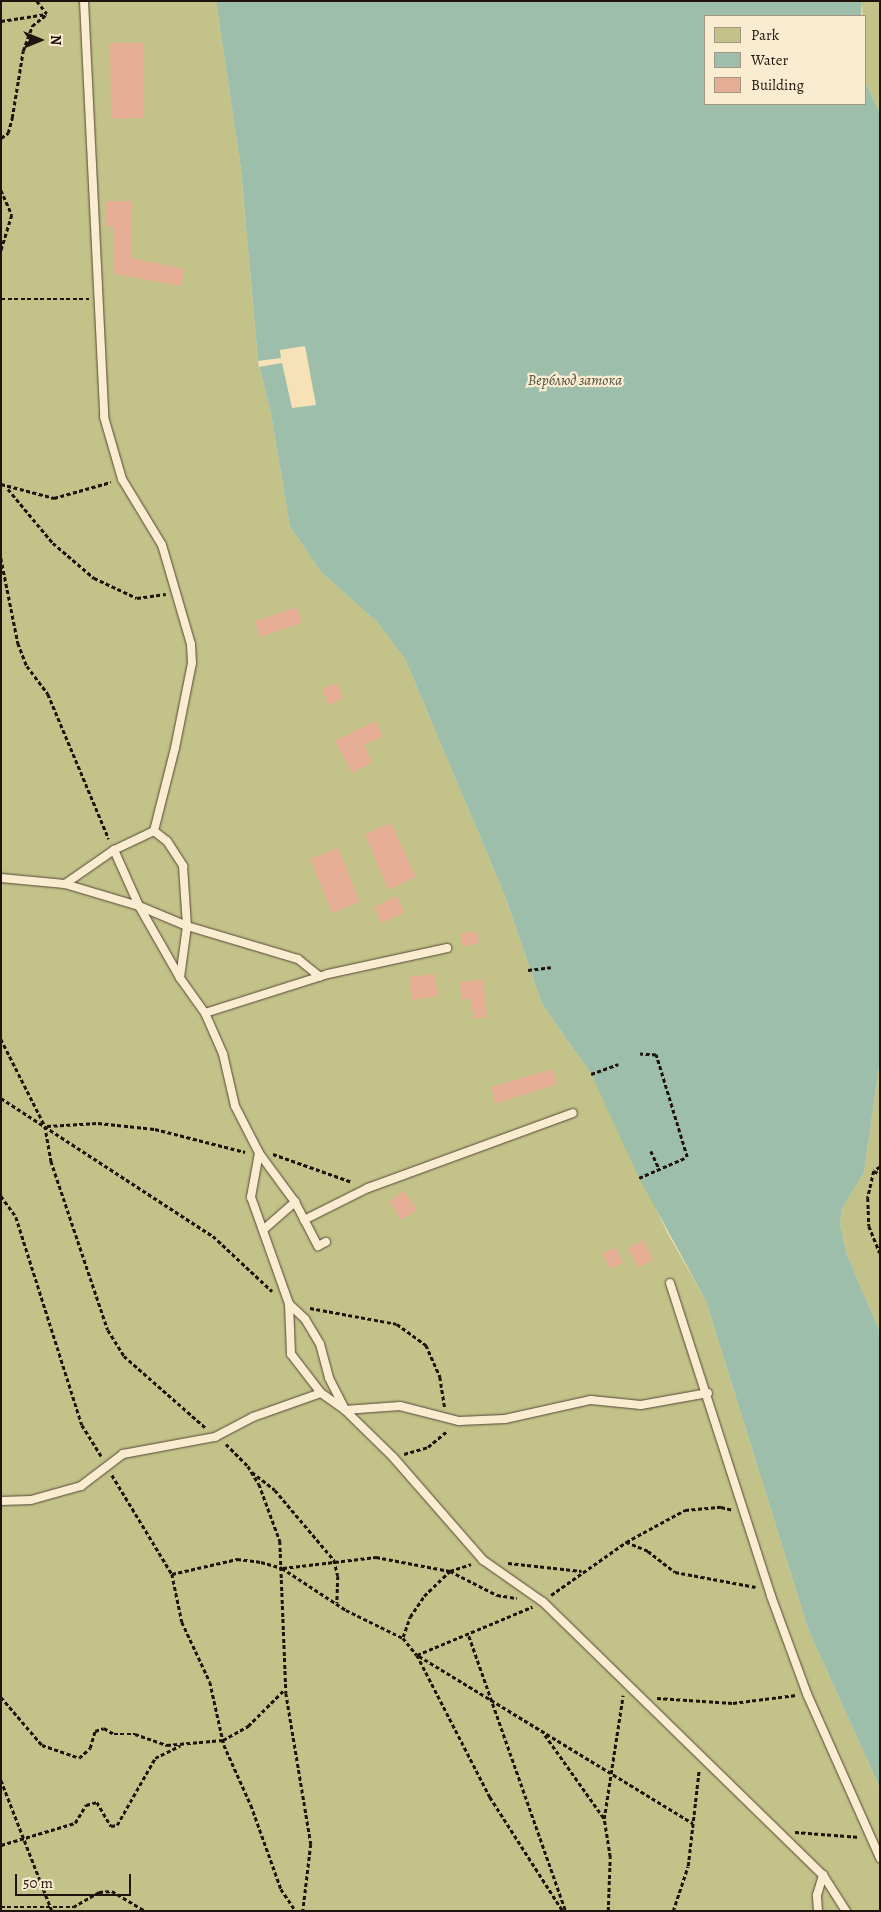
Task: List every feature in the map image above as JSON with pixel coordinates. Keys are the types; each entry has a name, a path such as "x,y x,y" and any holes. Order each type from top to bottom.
{"lane":[{"path":"84,1 104,417 122,478 162,545 191,644 192,663 154,831"},
{"path":"65,884 114,850 154,831"},
{"path":"154,831 167,842 183,866 186,926 180,978"},
{"path":"114,850 139,906 180,978 205,1013 223,1054 236,1106 259,1153 295,1202 318,1246 326,1242"},
{"path":"1,878 65,884 139,906 186,926 298,959 320,977"},
{"path":"205,1013 320,977 448,948"},
{"path":"304,1220 368,1188 573,1113"},
{"path":"259,1153 251,1196 289,1304 291,1354 321,1393 345,1410 393,1457 483,1560 543,1602 823,1875 846,1911"},
{"path":"263,1230 295,1202"},
{"path":"670,1283 708,1393 771,1596 807,1694 880,1858"},
{"path":"289,1304 305,1319 320,1344 329,1378 345,1410"},
{"path":"1,1501 32,1500 81,1486 123,1454 215,1437 253,1417 321,1393"},
{"path":"345,1410 400,1406 458,1421 505,1419 591,1400 641,1405 708,1393"},
{"path":"818,1911 816,1895 823,1875"}],"path":[{"path":"37,1 47,14"},
{"path":"1,21 47,14"},
{"path":"1,138 8,133 23,51 32,26 47,14"},
{"path":"1,190 12,215 1,252"},
{"path":"1,299 98,299"},
{"path":"8,489 54,498 122,478"},
{"path":"1,484 8,489 53,543 94,578 137,598 176,593"},
{"path":"1,558 24,658 48,694 114,850"},
{"path":"528,970 551,967"},
{"path":"1,1039 45,1126 51,1161 108,1330 124,1356 251,1471 275,1490 334,1560 338,1576 337,1603"},
{"path":"639,1178 687,1157 656,1055 640,1054"},
{"path":"591,1074 618,1064"},
{"path":"1,1098 212,1236 258,1282 289,1304 397,1324 426,1345 440,1377 448,1418"},
{"path":"45,1126 98,1123 155,1129 241,1152 278,1154 368,1188"},
{"path":"651,1151 659,1168"},
{"path":"880,1167 874,1171 868,1198 869,1226 880,1253"},
{"path":"874,1171 880,1174"},
{"path":"1,1196 16,1217 82,1424 172,1574 182,1622 210,1682 223,1740 281,1889 296,1911"},
{"path":"393,1457 428,1447 458,1421"},
{"path":"251,1471 280,1541 286,1688 312,1844 302,1911"},
{"path":"417,1655 469,1636 543,1602 626,1542 685,1510 721,1507 746,1514"},
{"path":"626,1542 648,1551 675,1572 739,1581 771,1596"},
{"path":"282,1568 334,1560 376,1557 450,1571 497,1595 543,1602"},
{"path":"172,1574 237,1558 282,1568 337,1603 403,1638 417,1655 490,1796 564,1911"},
{"path":"403,1638 410,1617 424,1596 450,1571 483,1560 584,1571"},
{"path":"469,1636 564,1911"},
{"path":"417,1655 693,1823"},
{"path":"608,1911 610,1857 604,1819 625,1682"},
{"path":"1,1845 75,1823 86,1805 97,1802 111,1826 117,1825 155,1758 181,1746 223,1740 248,1726 286,1688"},
{"path":"641,1697 733,1703 807,1694"},
{"path":"1,1697 42,1745 79,1758 90,1748 95,1730 104,1728 114,1734 134,1734 181,1746"},
{"path":"544,1734 604,1819"},
{"path":"673,1911 688,1866 701,1756"},
{"path":"1,1780 26,1838 52,1910"},
{"path":"779,1832 871,1838"},
{"path":"1,1907 52,1910 73,1906 100,1892 112,1891 145,1911"}],"green space":[{"path":"1,1 216,1 241,169 258,361 271,414 290,527 322,573 377,622 405,659 505,896 542,1004 591,1074 668,1234 706,1301 808,1629 880,1788 880,1911 1,1911"},
{"path":"862,1 880,1 880,113 866,83 866,15 863,15"},
{"path":"880,1061 880,1332 847,1255 840,1224 842,1209 864,1172"}],"water":[{"name":"Верблюд затока","path":"216,1 862,1 861,15 704,15 704,105 866,105 866,83 880,113 880,1061 864,1172 842,1209 840,1224 847,1255 880,1332 880,1788 808,1629 706,1301 639,1178 591,1074 542,1004 505,896 405,659 377,622 322,573 290,527 271,414 258,361 241,169"}],"pier":[{"path":"305,346 316,405 292,408 282,363 259,367 258,361 281,358 280,350"}],"building":[{"path":"110,43 143,43 144,118 111,119"},
{"path":"106,201 132,201 131,258 184,269 181,286 114,274 114,226 106,226"},
{"path":"297,607 302,623 260,637 255,621"},
{"path":"337,683 343,699 328,705 322,689"},
{"path":"375,721 383,736 364,745 372,762 352,773 335,741"},
{"path":"391,823 416,877 388,890 365,834"},
{"path":"338,848 360,902 332,913 310,859"},
{"path":"397,896 404,913 381,923 374,907"},
{"path":"476,931 479,943 463,947 460,934"},
{"path":"434,974 438,996 412,1000 409,977"},
{"path":"483,979 487,1017 474,1019 470,998 462,1000 460,982"},
{"path":"553,1069 557,1084 495,1104 491,1087"},
{"path":"404,1191 417,1210 401,1220 389,1201"},
{"path":"643,1240 653,1260 638,1268 628,1248"},
{"path":"615,1247 623,1263 610,1269 602,1253"}]}
